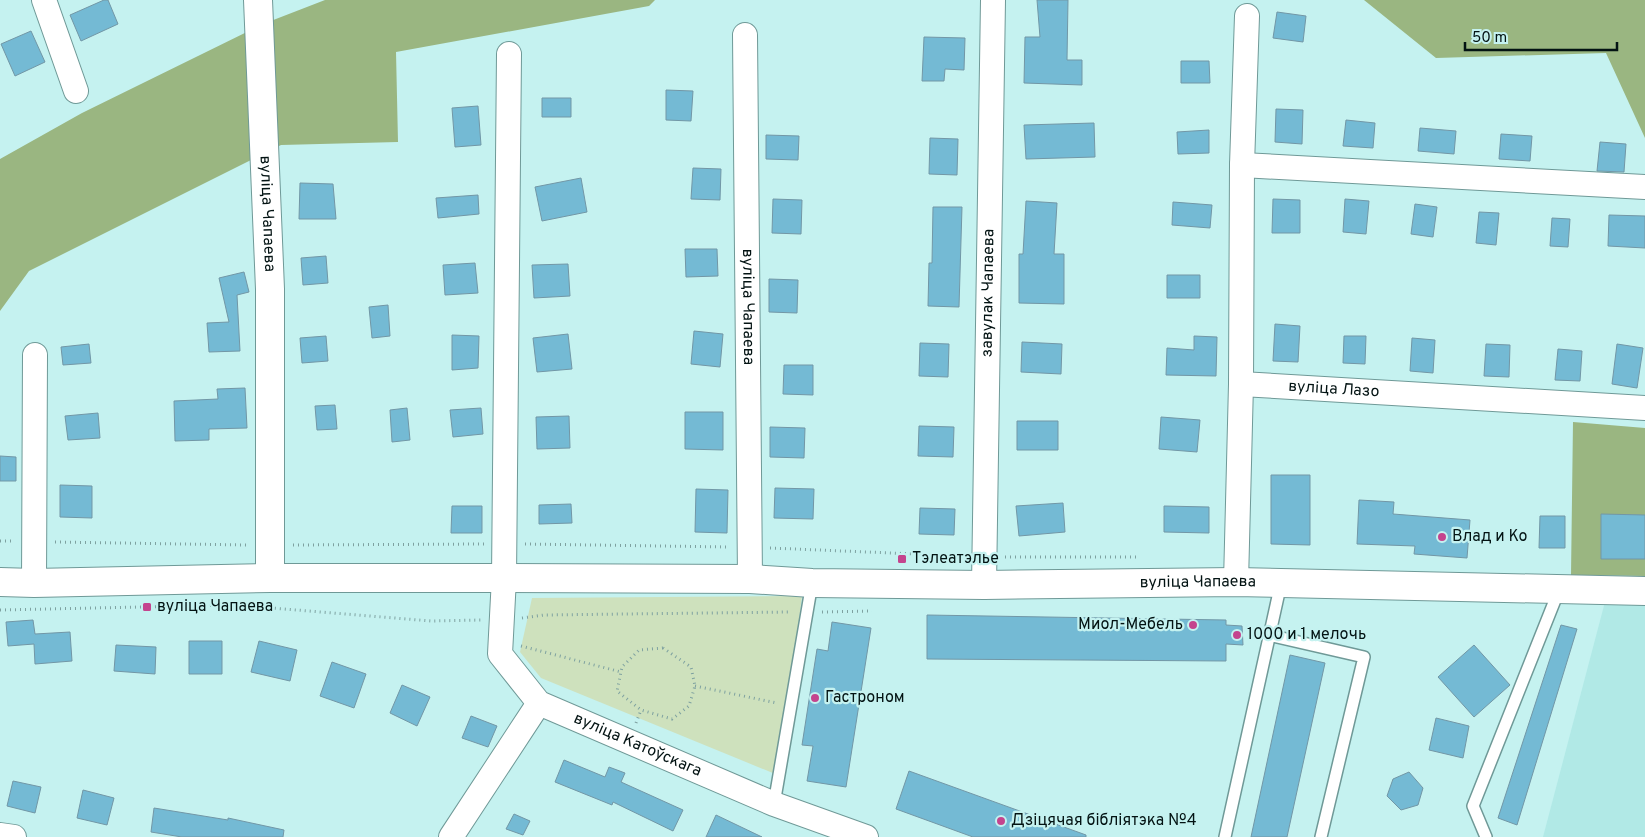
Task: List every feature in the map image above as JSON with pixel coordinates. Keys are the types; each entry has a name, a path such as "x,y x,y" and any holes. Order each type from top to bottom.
{"street":[{"path":"44,0 76,91"},
{"name":"вуліца Чапаева","path":"258,0 270,289 270,578"},
{"name":"завулак Чапаева","path":"984,585 994,0"},
{"path":"1236,582 1241,384 1242,165 1247,16"},
{"name":"вуліца Чапаева","path":"744,35 750,579"},
{"path":"504,578 509,54"},
{"path":"1242,165 1645,187"},
{"path":"34,355 34,583"},
{"name":"вуліца Лазо","path":"1241,384 1645,408"},
{"name":"вуліца Чапаева","path":"0,582 34,583 270,578 750,579 812,583 984,585 1236,582 1645,591"},
{"name":"вуліца Катоўскага","path":"504,578 500,654 539,703 774,804 866,837"},
{"path":"451,837 539,703"},
{"path":"0,834 14,837"}],"lane":[{"path":"774,804 812,583"},
{"path":"1224,837 1281,583"},
{"path":"1486,837 1473,806 1559,590"},
{"path":"1269,634 1364,657 1321,837"}],"path":[{"path":"0,541 270,546 504,544 750,547 985,557 1140,557"},
{"path":"0,610 235,605 431,621 502,630 622,672"},
{"path":"502,630 554,615 872,611"},
{"path":"663,648 691,667 695,686 689,706 672,719 641,710 617,691 622,667 639,650 663,648"},
{"path":"695,686 791,706"}],"shaded area":[{"path":"1606,598 1645,600 1645,837 1543,837"}],"green space":[{"path":"325,0 655,0 649,6 396,52 398,142 281,145 29,271 0,311 0,159 82,113 263,24"},
{"path":"1364,0 1645,0 1645,138 1606,53 1436,58"},
{"path":"1573,422 1645,428 1645,576 1571,575"},
{"path":"802,596 780,776 541,678 520,652 532,598"}],"building":[{"path":"108,0 118,24 81,41 70,15"},
{"path":"1037,0 1068,0 1067,60 1082,60 1082,85 1024,83 1025,37 1040,37"},
{"path":"1277,12 1306,16 1303,42 1273,38"},
{"path":"31,31 45,62 15,76 1,44"},
{"path":"924,37 965,38 964,70 945,69 944,81 922,81"},
{"path":"1181,61 1209,61 1210,83 1181,83"},
{"path":"666,90 693,91 691,121 666,120"},
{"path":"542,98 571,98 571,117 542,117"},
{"path":"478,106 481,145 455,147 452,108"},
{"path":"1276,109 1303,110 1302,144 1275,142"},
{"path":"1346,120 1375,123 1373,148 1343,146"},
{"path":"1094,123 1095,157 1026,159 1024,125"},
{"path":"1420,128 1456,131 1454,154 1418,151"},
{"path":"1209,130 1209,153 1178,154 1177,132"},
{"path":"1501,134 1532,136 1530,161 1499,159"},
{"path":"766,135 799,136 798,160 766,159"},
{"path":"930,138 958,139 957,175 929,174"},
{"path":"1600,142 1626,144 1624,172 1597,171"},
{"path":"693,168 721,169 720,200 691,199"},
{"path":"581,178 587,212 542,221 535,187"},
{"path":"300,183 333,184 336,219 299,219"},
{"path":"478,195 479,214 438,218 436,198"},
{"path":"773,199 802,200 801,234 772,233"},
{"path":"1273,199 1300,200 1300,233 1272,233"},
{"path":"1345,199 1369,201 1366,234 1343,232"},
{"path":"1026,201 1057,203 1054,254 1064,254 1064,304 1019,303 1019,254 1023,254"},
{"path":"1173,202 1212,205 1210,228 1172,225"},
{"path":"1415,204 1437,207 1433,237 1411,234"},
{"path":"933,207 962,207 959,307 928,306 929,263 932,263"},
{"path":"1479,212 1499,213 1496,245 1476,243"},
{"path":"1609,215 1645,216 1645,248 1608,246"},
{"path":"1552,218 1570,219 1568,247 1550,246"},
{"path":"685,249 717,249 718,276 686,277"},
{"path":"326,256 328,283 303,285 301,258"},
{"path":"475,263 478,293 445,295 443,265"},
{"path":"568,264 570,296 534,298 532,265"},
{"path":"244,272 249,292 237,295 240,351 209,352 207,323 229,322 219,278"},
{"path":"1167,275 1200,275 1200,298 1167,298"},
{"path":"769,279 798,280 797,313 769,312"},
{"path":"388,305 390,336 372,338 369,307"},
{"path":"1275,324 1300,326 1298,362 1273,361"},
{"path":"694,331 723,334 720,367 691,364"},
{"path":"568,334 572,369 537,372 533,338"},
{"path":"452,335 479,336 478,368 452,370"},
{"path":"326,336 328,361 302,363 300,338"},
{"path":"1194,336 1217,337 1216,376 1166,375 1167,348 1194,350"},
{"path":"1344,336 1366,336 1365,364 1343,363"},
{"path":"1412,338 1435,340 1433,373 1410,371"},
{"path":"1022,342 1062,344 1061,374 1021,372"},
{"path":"920,343 949,344 948,377 919,376"},
{"path":"89,344 91,363 63,365 61,347"},
{"path":"1486,344 1510,345 1509,377 1484,376"},
{"path":"1617,344 1643,348 1637,388 1612,384"},
{"path":"1558,349 1582,351 1580,381 1555,380"},
{"path":"784,365 813,365 813,395 783,394"},
{"path":"245,388 247,428 209,429 209,440 175,441 174,401 218,399 217,389"},
{"path":"335,405 337,429 317,430 315,406"},
{"path":"407,408 410,440 392,442 390,410"},
{"path":"481,408 483,434 453,437 450,410"},
{"path":"685,412 723,412 723,450 685,449"},
{"path":"98,413 100,438 68,440 65,416"},
{"path":"569,416 570,448 537,449 536,417"},
{"path":"1161,417 1200,420 1197,452 1159,449"},
{"path":"1017,421 1058,421 1058,450 1017,450"},
{"path":"919,426 954,427 953,457 918,456"},
{"path":"770,427 805,428 804,458 770,457"},
{"path":"0,456 16,457 16,481 0,481"},
{"path":"1271,475 1310,475 1310,545 1271,544"},
{"path":"60,485 92,486 92,518 60,517"},
{"path":"775,488 814,489 813,519 774,518"},
{"path":"696,489 728,490 727,533 695,532"},
{"path":"1359,500 1394,502 1393,514 1470,520 1467,558 1414,554 1415,546 1357,544"},
{"path":"1063,503 1065,532 1019,536 1016,506"},
{"path":"571,504 572,523 539,524 539,505"},
{"path":"452,506 482,506 482,533 451,533"},
{"path":"1164,506 1209,507 1209,533 1164,532"},
{"path":"920,508 955,509 954,535 919,534"},
{"path":"1601,514 1645,515 1645,559 1601,559"},
{"path":"1540,516 1565,516 1565,548 1539,548"},
{"path":"927,615 1226,620 1226,625 1242,626 1243,645 1226,644 1226,661 927,659"},
{"path":"33,620 35,634 70,632 72,661 35,664 34,644 8,646 6,622"},
{"path":"832,622 871,628 846,787 807,781 813,746 802,745 817,649 828,651"},
{"path":"1561,625 1577,629 1517,825 1498,818"},
{"path":"189,641 222,641 222,674 189,674"},
{"path":"259,641 297,650 290,681 251,672"},
{"path":"116,645 156,647 155,674 114,671"},
{"path":"1474,645 1510,685 1474,717 1438,677"},
{"path":"1290,655 1325,663 1287,837 1251,837"},
{"path":"332,662 366,674 354,708 320,696"},
{"path":"402,685 430,697 417,726 390,713"},
{"path":"471,716 497,726 488,747 462,738"},
{"path":"1436,718 1469,726 1463,758 1429,750"},
{"path":"564,760 605,777 609,767 625,773 621,782 683,810 673,831 613,802 612,805 555,782"},
{"path":"909,771 1086,835 1086,837 973,837 896,809"},
{"path":"1409,772 1423,788 1418,805 1401,810 1387,796 1393,779"},
{"path":"13,781 41,787 35,813 7,806"},
{"path":"83,790 114,798 107,825 77,818"},
{"path":"154,808 228,820 228,818 284,830 283,837 182,837 151,832"},
{"path":"514,814 530,821 523,835 506,829"},
{"path":"716,815 762,837 706,837"}],"place":[{"name":"Влад и Ко","path":"1442,537"},
{"name":"Тэлеатэлье","path":"902,559"},
{"name":"вуліца Чапаева","path":"147,607"},
{"name":"Миол-Мебель","path":"1193,625"},
{"name":"1000 и 1 мелочь","path":"1237,635"},
{"name":"Гастроном","path":"815,698"},
{"name":"Дзіцячая бібліятэка №4","path":"1001,821"}]}
